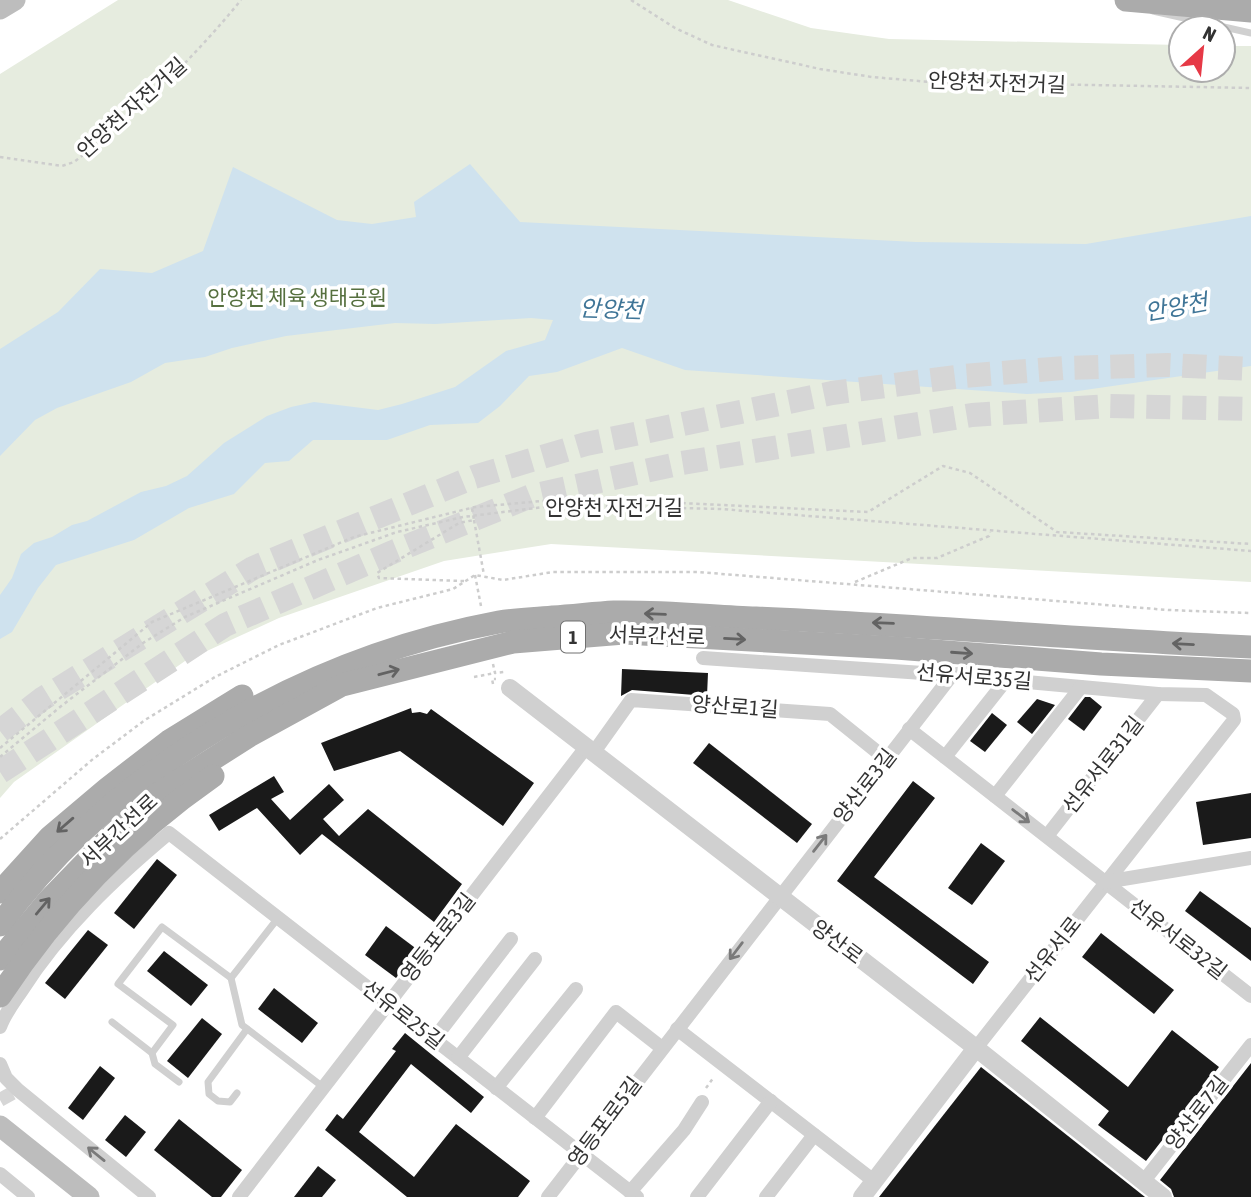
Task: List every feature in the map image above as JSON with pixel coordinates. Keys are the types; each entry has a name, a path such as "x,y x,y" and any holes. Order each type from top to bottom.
{"main road":[{"path":"0,9 15,0"},
{"path":"1125,0 1251,12"},
{"name":"서부간선로","path":"0,925 48,866 142,780 234,717 337,678 420,642 501,622 615,612 895,624 1102,640 1251,647"},
{"name":"서부간선로","path":"0,959 48,901 120,827 158,794 337,678 513,642 624,633 1251,671"},
{"path":"0,892 50,837 108,788 207,716 234,699 268,684 317,670 337,678 305,721 240,758 191,791 118,853 80,890 49,927 0,996"},
{"path":"0,1126 89,1197"}],"street":[{"name":"선유서로35길","path":"703,658 952,675 962,673 998,676 1006,680 1158,694 1206,695 1233,715 1234,720"},
{"name":"양산로3길","path":"778,897 952,675"},
{"path":"945,757 1006,680"},
{"path":"995,796 1081,687"},
{"name":"양산로","path":"510,688 976,1048 1163,1197"},
{"name":"선유서로31길","path":"1047,836 1158,694"},
{"name":"양산로1길","path":"590,749 631,700 830,714 886,759"},
{"name":"선유서로","path":"862,1197 1234,720"},
{"path":"909,729 1105,882 1251,858"},
{"name":"영등포로3길","path":"239,1197 388,1003 590,749"},
{"name":"선유로25길","path":"0,1027 31,975 69,928 115,879 169,833 633,1194"},
{"name":"선유서로32길","path":"1105,882 1251,996"},
{"name":"영등포로5길","path":"548,1197 778,897"},
{"path":"434,1039 511,939"},
{"path":"458,1058 535,958"},
{"path":"496,1088 576,989"},
{"path":"535,1118 616,1012 662,1048"},
{"path":"677,1029 874,1181"},
{"name":"양산로7길","path":"1143,1182 1251,1045"},
{"path":"0,1064 6,1078 18,1090 149,1197"},
{"path":"697,1197 771,1101"},
{"path":"633,1194 702,1102"},
{"path":"766,1197 814,1135"},
{"path":"0,1174 28,1197"}],"lane":[{"path":"1125,0 1164,16 1251,33"},
{"path":"231,978 278,918"},
{"path":"152,1053 173,1025 118,984 162,927 231,978 242,1025 323,1087"},
{"path":"113,1022 152,1053 155,1064 179,1082"},
{"path":"237,1093 229,1102 218,1101 209,1094 208,1082 247,1029"}],"path":[{"name":"안양천 자전거길","path":"0,157 62,166 74,162 159,88 241,0"},
{"name":"안양천 자전거길","path":"631,0 675,28 712,45 820,69 872,77 930,82 1251,88"},
{"path":"0,748 152,622 354,537 472,508 576,498 868,512 943,466 970,473 1057,532 1251,544"},
{"name":"안양천 자전거길","path":"0,757 143,643 185,617 317,560 397,532 474,518 560,505 720,509 1251,551"},
{"path":"472,508 485,576"},
{"path":"464,581 379,578 377,573 458,523 474,518"},
{"path":"852,584 912,558 937,558 989,536 990,531"},
{"path":"475,575 476,581"},
{"path":"474,677 495,673"},
{"path":"702,1102 704,1091 723,1065"}],"green space":[{"name":"안양천 체육 생태공원","path":"118,0 728,0 811,28 889,39 1167,45 1167,84 1237,84 1237,46 1251,46 1251,582 551,544 444,561 279,618 185,661 14,782 0,798 0,74"}],"water":[{"name":"안양천","path":"470,164 520,222 916,242 1086,244 1251,216 1251,366 1071,392 1027,394 685,370 622,348 557,372 529,376 500,406 478,423 430,425 387,440 313,440 289,461 265,463 234,494 189,508 134,540 56,565 38,588 12,632 0,639 0,595 12,578 21,554 34,543 87,521 141,492 166,486 187,476 224,443 267,416 314,402 378,410 455,387 506,351 545,340 553,320 531,318 435,324 395,323 286,336 205,357 165,363 131,382 57,408 35,420 0,456 0,349 58,312 100,269 152,273 203,251 233,167 337,220 372,224 416,217 414,202"}],"building":[{"path":"622,669 708,673 707,696 632,690 621,696"},
{"path":"1085,697 1090,697 1102,707 1084,731 1068,719"},
{"path":"1037,699 1055,705 1032,734 1017,722"},
{"path":"411,708 412,713 427,714 431,709 534,783 503,826 400,751 334,771 321,743"},
{"path":"992,713 1007,725 985,752 970,741"},
{"path":"709,743 812,824 797,843 693,763"},
{"path":"274,776 284,792 271,799 290,820 329,784 344,800 323,819 339,836 368,809 462,884 434,922 322,834 300,855 257,808 219,831 209,815"},
{"path":"913,781 935,798 874,877 989,962 973,984 837,881"},
{"path":"1251,793 1251,838 1203,845 1196,802"},
{"path":"981,843 1005,861 972,905 948,888"},
{"path":"157,859 177,875 134,929 114,913"},
{"path":"1200,891 1251,928 1251,961 1185,911"},
{"path":"386,926 418,950 396,978 365,955"},
{"path":"88,930 108,945 65,999 45,983"},
{"path":"1101,933 1174,990 1154,1014 1082,957"},
{"path":"164,951 208,985 191,1006 147,971"},
{"path":"274,988 318,1023 302,1043 258,1009"},
{"path":"1040,1017 1128,1087 1172,1030 1219,1067 1146,1161 1098,1125 1109,1111 1021,1041"},
{"path":"202,1018 222,1034 188,1078 167,1061"},
{"path":"405,1033 484,1097 471,1113 411,1064 359,1132 414,1177 456,1124 530,1181 518,1197 407,1197 325,1130 337,1114 343,1119 396,1051 392,1049"},
{"path":"1251,1063 1251,1197 1174,1197 1171,1189 1160,1180"},
{"path":"100,1066 115,1078 83,1120 68,1108"},
{"path":"981,1067 1145,1197 879,1197"},
{"path":"125,1115 146,1132 126,1157 105,1140"},
{"path":"179,1119 242,1170 221,1197 212,1197 154,1150"},
{"path":"318,1166 336,1180 322,1197 294,1197"}],"tunnel":[{"path":"0,731 42,699 253,568 474,477 586,444 832,393 963,376 1064,368 1168,365 1251,369"},
{"path":"0,772 225,625 531,496 682,463 972,415 1109,406 1251,409"},
{"path":"0,1100 18,1090"}]}
